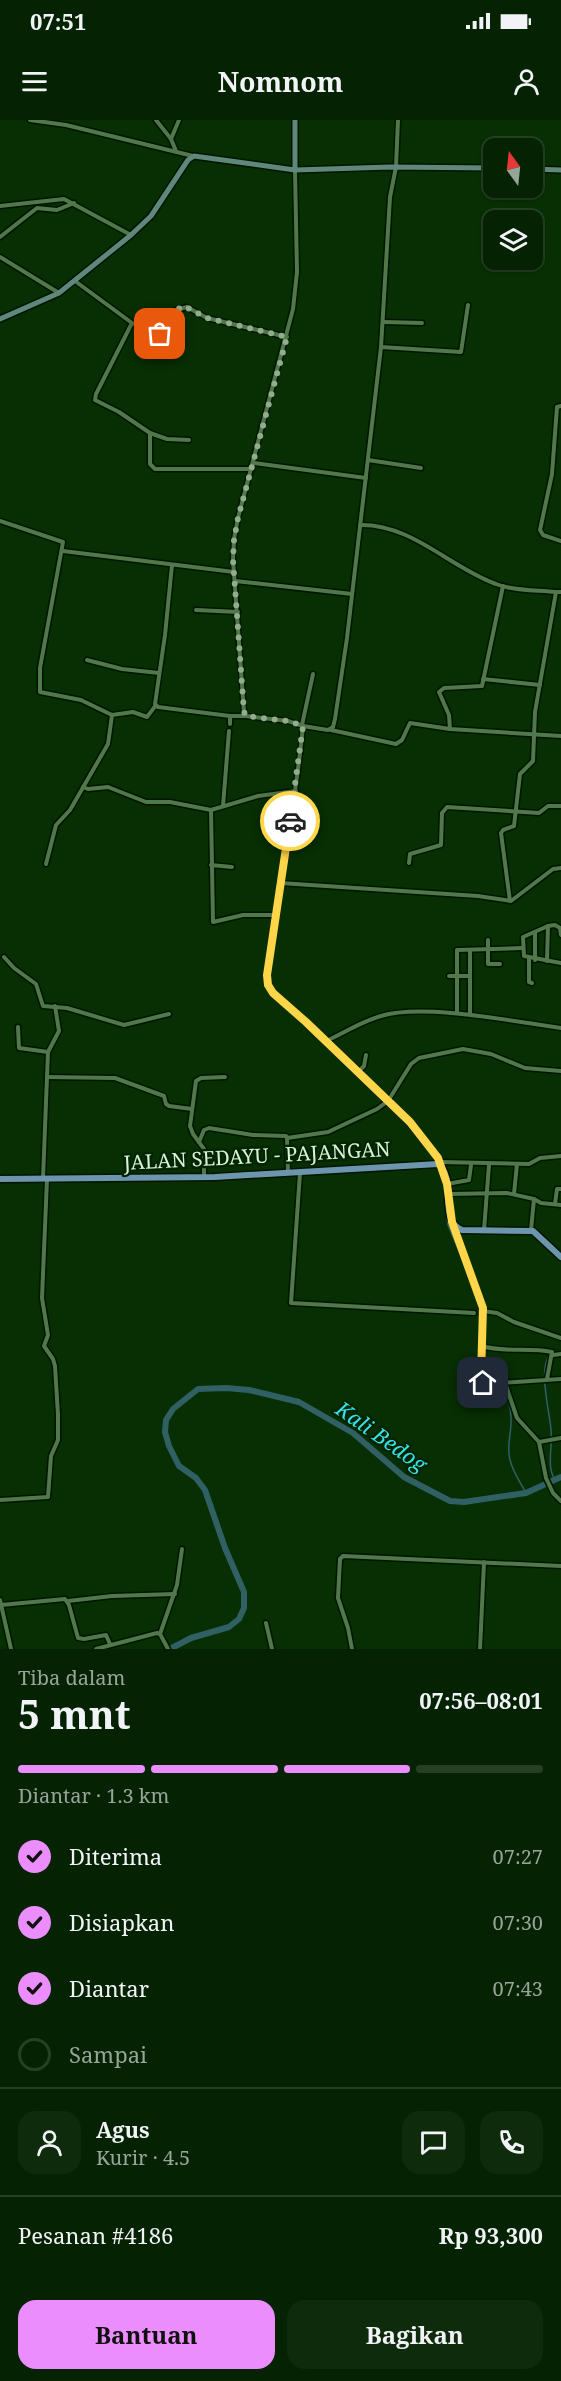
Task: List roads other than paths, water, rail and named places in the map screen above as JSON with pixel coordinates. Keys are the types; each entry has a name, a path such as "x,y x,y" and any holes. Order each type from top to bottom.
{"main road":[{"name":"JALAN SEDAYU - PAJANGAN","path":"0,1179 204,1177 440,1164"},
{"path":"440,1164 447,1184 453,1225 462,1230 531,1230 561,1257"}],"street":[{"path":"30,120 66,125 194,156 296,170 396,167 483,168"},
{"path":"156,120 177,151"},
{"path":"171,139 179,120"},
{"path":"246,716 243,705 234,540 287,337 297,272 295,120"},
{"path":"331,730 335,719 352,594 384,322 390,197 396,167 398,120 390,120"},
{"path":"0,319 59,293 131,235 151,216 188,160 194,156"},
{"path":"543,169 561,170"},
{"path":"0,207 62,199 74,203 131,235"},
{"path":"0,237 37,208 57,210 74,203"},
{"path":"0,257 59,293"},
{"path":"75,281 132,323 160,334 176,310 187,307 207,318 287,337"},
{"path":"381,347 461,352 468,305"},
{"path":"384,322 422,323"},
{"path":"132,323 94,398 150,433 167,439 189,440"},
{"path":"561,406 556,407 552,474 540,530 543,535 561,541"},
{"path":"150,433 150,464 154,469 252,469"},
{"path":"368,460 421,468"},
{"path":"254,464 366,478"},
{"path":"0,521 63,542 40,668 39,690 44,694 86,702 112,715 134,712 147,717 156,705"},
{"path":"360,525 378,525 392,529 494,583 559,592 540,685 533,733 532,761 520,774 514,826 502,830 501,836 510,901"},
{"path":"62,551 234,572"},
{"path":"156,705 154,701 172,565"},
{"path":"235,581 352,594"},
{"path":"450,729 449,715 440,697 440,689 480,688 503,586"},
{"path":"196,610 238,612"},
{"path":"87,660 122,669 159,673"},
{"path":"313,674 302,726 296,791 274,915 267,975 270,990 410,1122 440,1164 529,1164 540,1158 561,1156"},
{"path":"483,679 540,685"},
{"path":"156,705 230,716 288,721 302,726 396,744 400,743 410,723 450,729 561,736"},
{"path":"46,864 56,825 70,810 108,744 112,715"},
{"path":"230,716 230,724"},
{"path":"223,806 229,731"},
{"path":"83,787 88,789 108,787 146,802 170,802 211,810 258,796 296,791"},
{"path":"409,863 410,854 441,845 442,813 447,807 539,813 548,806 561,806"},
{"path":"211,810 213,922 243,915 274,915"},
{"path":"211,865 232,867"},
{"path":"280,883 478,896 510,901 515,900 553,869 561,867"},
{"path":"561,935 560,928 555,925 523,937 524,957 561,963"},
{"path":"547,961 548,926"},
{"path":"532,983 529,982 535,933"},
{"path":"488,940 488,964 500,964"},
{"path":"477,1015 454,1012 457,950 488,947 523,948"},
{"path":"470,950 470,1014"},
{"path":"4,957 14,968 36,984 41,1006 55,1006 124,1025 169,1014"},
{"path":"449,975 470,976"},
{"path":"0,1500 48,1497 51,1456 58,1440 56,1376 53,1359 44,1346 48,1335 42,1298 48,1052 59,1034 55,1006"},
{"path":"326,1041 372,1019 394,1013 441,1012 561,1028"},
{"path":"18,1027 19,1048 48,1052"},
{"path":"199,1142 204,1130 209,1128 253,1135 286,1136 287,1138 328,1132 377,1109 388,1101 415,1060 454,1050 479,1051 538,1071 561,1071"},
{"path":"358,1072 364,1065 366,1055"},
{"path":"47,1077 121,1080 165,1096 166,1104 169,1106 192,1109"},
{"path":"204,1177 204,1150 191,1131 197,1080 225,1077"},
{"path":"287,1138 288,1173"},
{"path":"447,1184 469,1180 471,1164"},
{"path":"484,1230 489,1164"},
{"path":"514,1194 516,1164"},
{"path":"300,1172 291,1303 474,1313"},
{"path":"555,1204 557,1189 561,1189"},
{"path":"448,1194 514,1194 534,1198 541,1203 561,1205"},
{"path":"531,1230 534,1198"},
{"path":"453,1225 483,1311 481,1380 488,1385 561,1379"},
{"path":"483,1311 497,1313 514,1322 561,1338"},
{"path":"482,1346 499,1350 517,1348 561,1354"},
{"path":"545,1379 553,1354"},
{"path":"505,1383 517,1418 538,1442 546,1478 553,1493 561,1501"},
{"path":"538,1442 561,1438"},
{"path":"160,1634 175,1594 183,1549"},
{"path":"352,1649 338,1598 342,1557 561,1566"},
{"path":"480,1649 484,1562"},
{"path":"11,1649 1,1603 175,1594"},
{"path":"68,1601 78,1638 106,1635 110,1644"},
{"path":"0,1624 6,1623"},
{"path":"266,1623 272,1649"},
{"path":"96,1649 154,1633 160,1634 168,1649"}],"waterway":[{"path":"444,1182 445,1202"},
{"path":"446,1209 448,1225 476,1292"},
{"path":"480,1344 481,1383"},
{"path":"551,1354 545,1369 545,1390 551,1430 550,1463 555,1480"},
{"path":"485,1386 503,1386 511,1414 510,1460 526,1493"},
{"name":"Kali Bedog","path":"170,1649 191,1638 229,1627 239,1619 244,1608 244,1592 225,1548 205,1490 196,1478 179,1466 165,1432 166,1420 173,1409 198,1389 249,1390 299,1402 353,1433 404,1477 450,1501 464,1502 526,1493 561,1477"}]}
